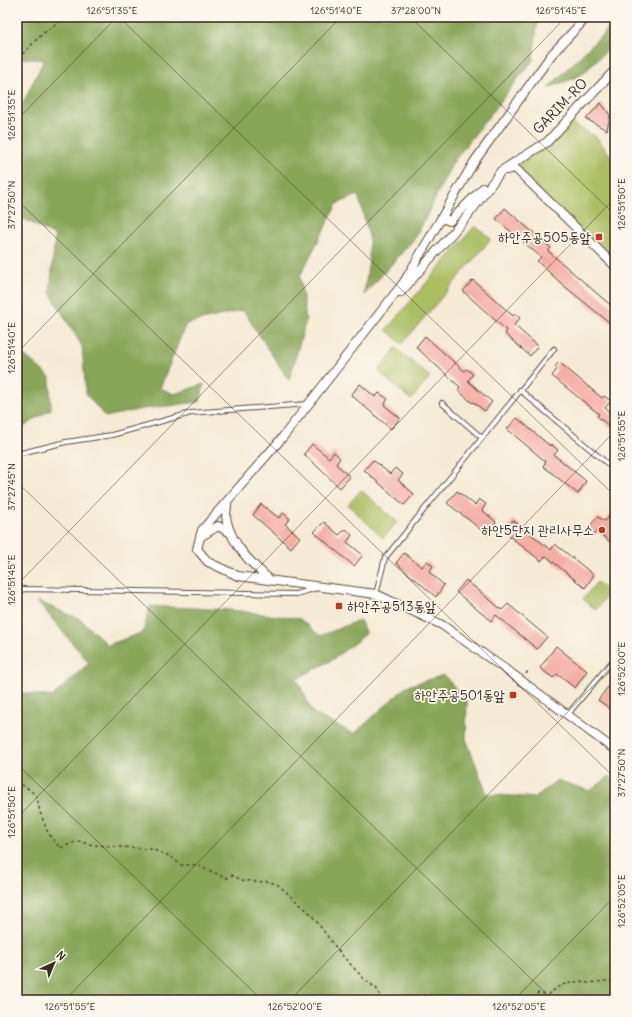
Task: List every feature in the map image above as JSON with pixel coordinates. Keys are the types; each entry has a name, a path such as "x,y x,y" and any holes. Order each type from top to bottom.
{"street":[{"path":"587,17 552,54 474,162 404,282 308,404 227,503 202,530 197,549 208,562 238,576 376,594 442,625 568,714 615,750"},
{"name":"GARIM-RO","path":"501,171 547,142 615,70"},
{"path":"442,218 450,221 501,171 515,168 615,266"},
{"path":"378,315 414,280 469,214 501,171"},
{"path":"227,503 226,520 232,533 246,558 269,580"},
{"path":"200,537 218,526 232,533"}],"lane":[{"path":"376,594 385,558 554,349"},
{"path":"520,390 615,470"},
{"path":"442,403 482,438"},
{"path":"17,454 66,442 112,435 191,413 308,404"},
{"path":"17,591 25,589 296,594 323,587"},
{"path":"568,714 615,658"}],"path":[{"path":"17,57 23,55 38,38 55,24 67,17"},
{"path":"17,775 17,782 29,789 37,797 40,812 48,833 60,848 78,841 94,845 151,849 170,856 181,865 196,865 227,878 232,875 241,880 259,882 266,880 276,884 311,914 340,953 365,980 376,988 383,1000"},
{"path":"520,1000 534,997 538,994 547,995 561,984 580,981 588,983 604,980 615,982"}],"green space":[{"path":"17,17 538,17 533,60 453,162 416,237 364,295 369,260 369,236 358,195 337,204 300,276 306,320 289,381 243,310 186,324 160,388 174,394 204,384 200,402 142,409 105,417 86,394 82,346 50,293 55,236 17,215 17,115 44,60 23,58 17,61"},
{"path":"615,22 615,43 580,76 548,88"},
{"path":"566,120 596,137 615,161 615,266 515,168 547,142"},
{"path":"475,226 491,239 402,344 386,330"},
{"path":"17,342 18,350 50,377 51,409 17,431"},
{"path":"396,348 430,377 411,400 378,371"},
{"path":"361,490 397,522 383,538 348,505"},
{"path":"597,582 609,593 596,610 583,599"},
{"path":"37,601 80,619 108,645 143,632 150,606 232,610 300,619 320,636 360,620 366,634 332,660 297,679 313,713 354,734 407,686 444,675 467,702 466,739 487,794 534,798 557,780 590,791 610,776 615,783 615,1000 17,1000 17,692 52,697 89,663"}],"building":[{"path":"601,103 610,115 607,130 586,119"},
{"path":"505,208 551,248 548,251 615,309 615,327 563,285 537,261 541,257 496,219"},
{"path":"473,280 513,316 515,314 520,318 514,325 538,346 530,356 505,334 507,331 463,291"},
{"path":"425,336 464,371 467,369 473,374 468,381 492,402 485,411 473,402 472,403 458,390 460,387 416,347"},
{"path":"559,362 602,398 604,396 611,401 605,408 615,417 615,431 597,416 599,414 552,376 557,369 555,367"},
{"path":"360,384 375,397 379,393 388,399 384,405 400,418 391,429 351,395"},
{"path":"517,418 550,446 551,444 558,450 554,455 586,481 578,494 543,466 546,462 507,429"},
{"path":"312,444 329,458 334,452 340,458 336,464 350,477 340,488 304,454"},
{"path":"373,460 390,474 395,468 403,474 398,480 414,494 404,505 364,470"},
{"path":"457,491 475,505 479,499 486,504 482,510 496,522 488,535 447,503"},
{"path":"261,504 279,518 283,513 290,519 285,524 300,537 291,548 253,515"},
{"name":"하안5단지 관리사무소","path":"615,510 615,546 597,531 594,535 587,529 598,517 605,521"},
{"path":"513,520 551,550 555,544 594,575 585,588 546,556 541,561 504,532"},
{"path":"324,522 339,535 346,529 352,535 347,542 363,555 354,566 314,532"},
{"path":"404,553 422,567 427,561 433,566 429,572 444,585 436,597 396,563"},
{"path":"466,580 502,610 508,604 547,637 537,649 496,615 491,621 456,592"},
{"path":"556,646 587,671 575,688 557,674 553,678 540,668"},
{"path":"615,678 615,712 598,700"}],"place":[{"name":"하안주공505동앞","path":"599,237"},
{"name":"하안5단지 관리사무소","path":"602,530"},
{"name":"하안주공513동앞","path":"339,606"},
{"name":"하안주공501동앞","path":"513,695"}]}
